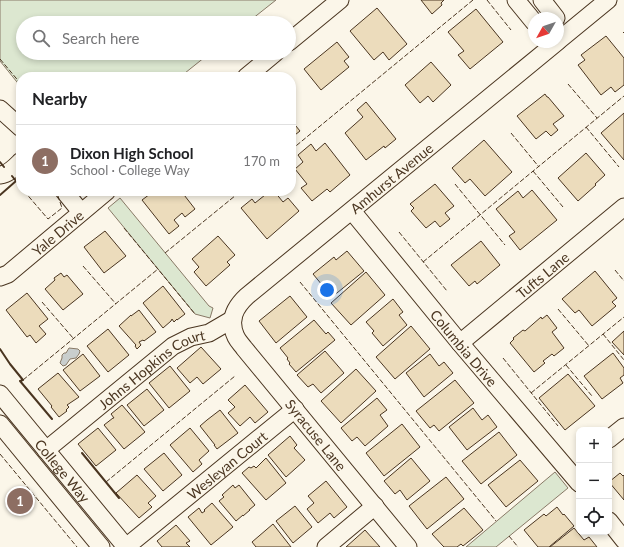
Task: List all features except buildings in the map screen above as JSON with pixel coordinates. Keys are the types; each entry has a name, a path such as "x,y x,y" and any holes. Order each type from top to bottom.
{"street":[{"path":"296,36 340,0"},
{"path":"516,0 528,15"},
{"path":"542,0 551,12"},
{"name":"Amhurst Avenue","path":"564,33 608,0"},
{"name":"Amhurst Avenue","path":"233,319 236,308 247,296 352,211 546,48"},
{"path":"252,72 267,60"},
{"path":"0,109 16,123"},
{"path":"0,175 8,172 16,165"},
{"path":"68,196 81,212"},
{"name":"Yale Drive","path":"3,280 101,196"},
{"name":"Tufts Lane","path":"460,342 624,207"},
{"name":"Columbia Drive","path":"352,211 460,342 576,473"},
{"name":"Syracuse Lane","path":"233,319 233,328 236,337 244,348 408,547"},
{"name":"Johns Hopkins Court","path":"46,450 173,346 191,337 209,333 233,319"},
{"name":"College Way","path":"0,394 126,547"},
{"name":"Wesleyan Court","path":"126,547 295,409"},
{"name":"College Way","path":"0,424 101,547"},
{"path":"612,437 624,427"},
{"path":"326,547 375,506"},
{"path":"612,525 624,540"}],"green space":[{"path":"0,0 276,0 256,16 16,16 16,60 201,60 186,72 16,72 16,81 0,61"},
{"path":"120,198 209,306 213,308 210,318 195,314 108,208"},
{"path":"555,472 568,488 496,547 466,547"}],"shaded area":[{"path":"69,348 78,349 80,351 76,358 70,359 66,365 63,366 60,363 62,355 66,353"}],"fence":[{"path":"296,146 473,0"},
{"path":"487,0 511,30"},
{"path":"0,59 16,78"},
{"path":"568,84 597,118"},
{"path":"423,262 624,96"},
{"path":"586,127 619,167"},
{"path":"511,133 539,167"},
{"path":"533,171 563,207"},
{"path":"455,184 505,245"},
{"path":"28,196 48,219 62,208 58,196"},
{"path":"165,253 235,196"},
{"path":"124,228 195,314"},
{"path":"399,232 447,291"},
{"path":"83,266 116,304"},
{"path":"23,380 158,269"},
{"path":"615,270 624,281"},
{"path":"300,282 496,521"},
{"path":"42,302 73,338"},
{"path":"558,309 589,346"},
{"path":"531,393 624,317"},
{"path":"603,334 624,360"},
{"path":"503,358 558,426"},
{"path":"566,365 592,396"},
{"path":"106,482 235,376"},
{"path":"0,454 77,547"},
{"path":"509,536 518,547"}],"wall":[{"path":"0,162 4,167"},
{"path":"0,195 16,181 12,176"},
{"path":"0,349 23,380 20,381 52,419"},
{"path":"82,453 119,498"}],"place":[{"name":"Dixon High School","path":"20,501"}]}
